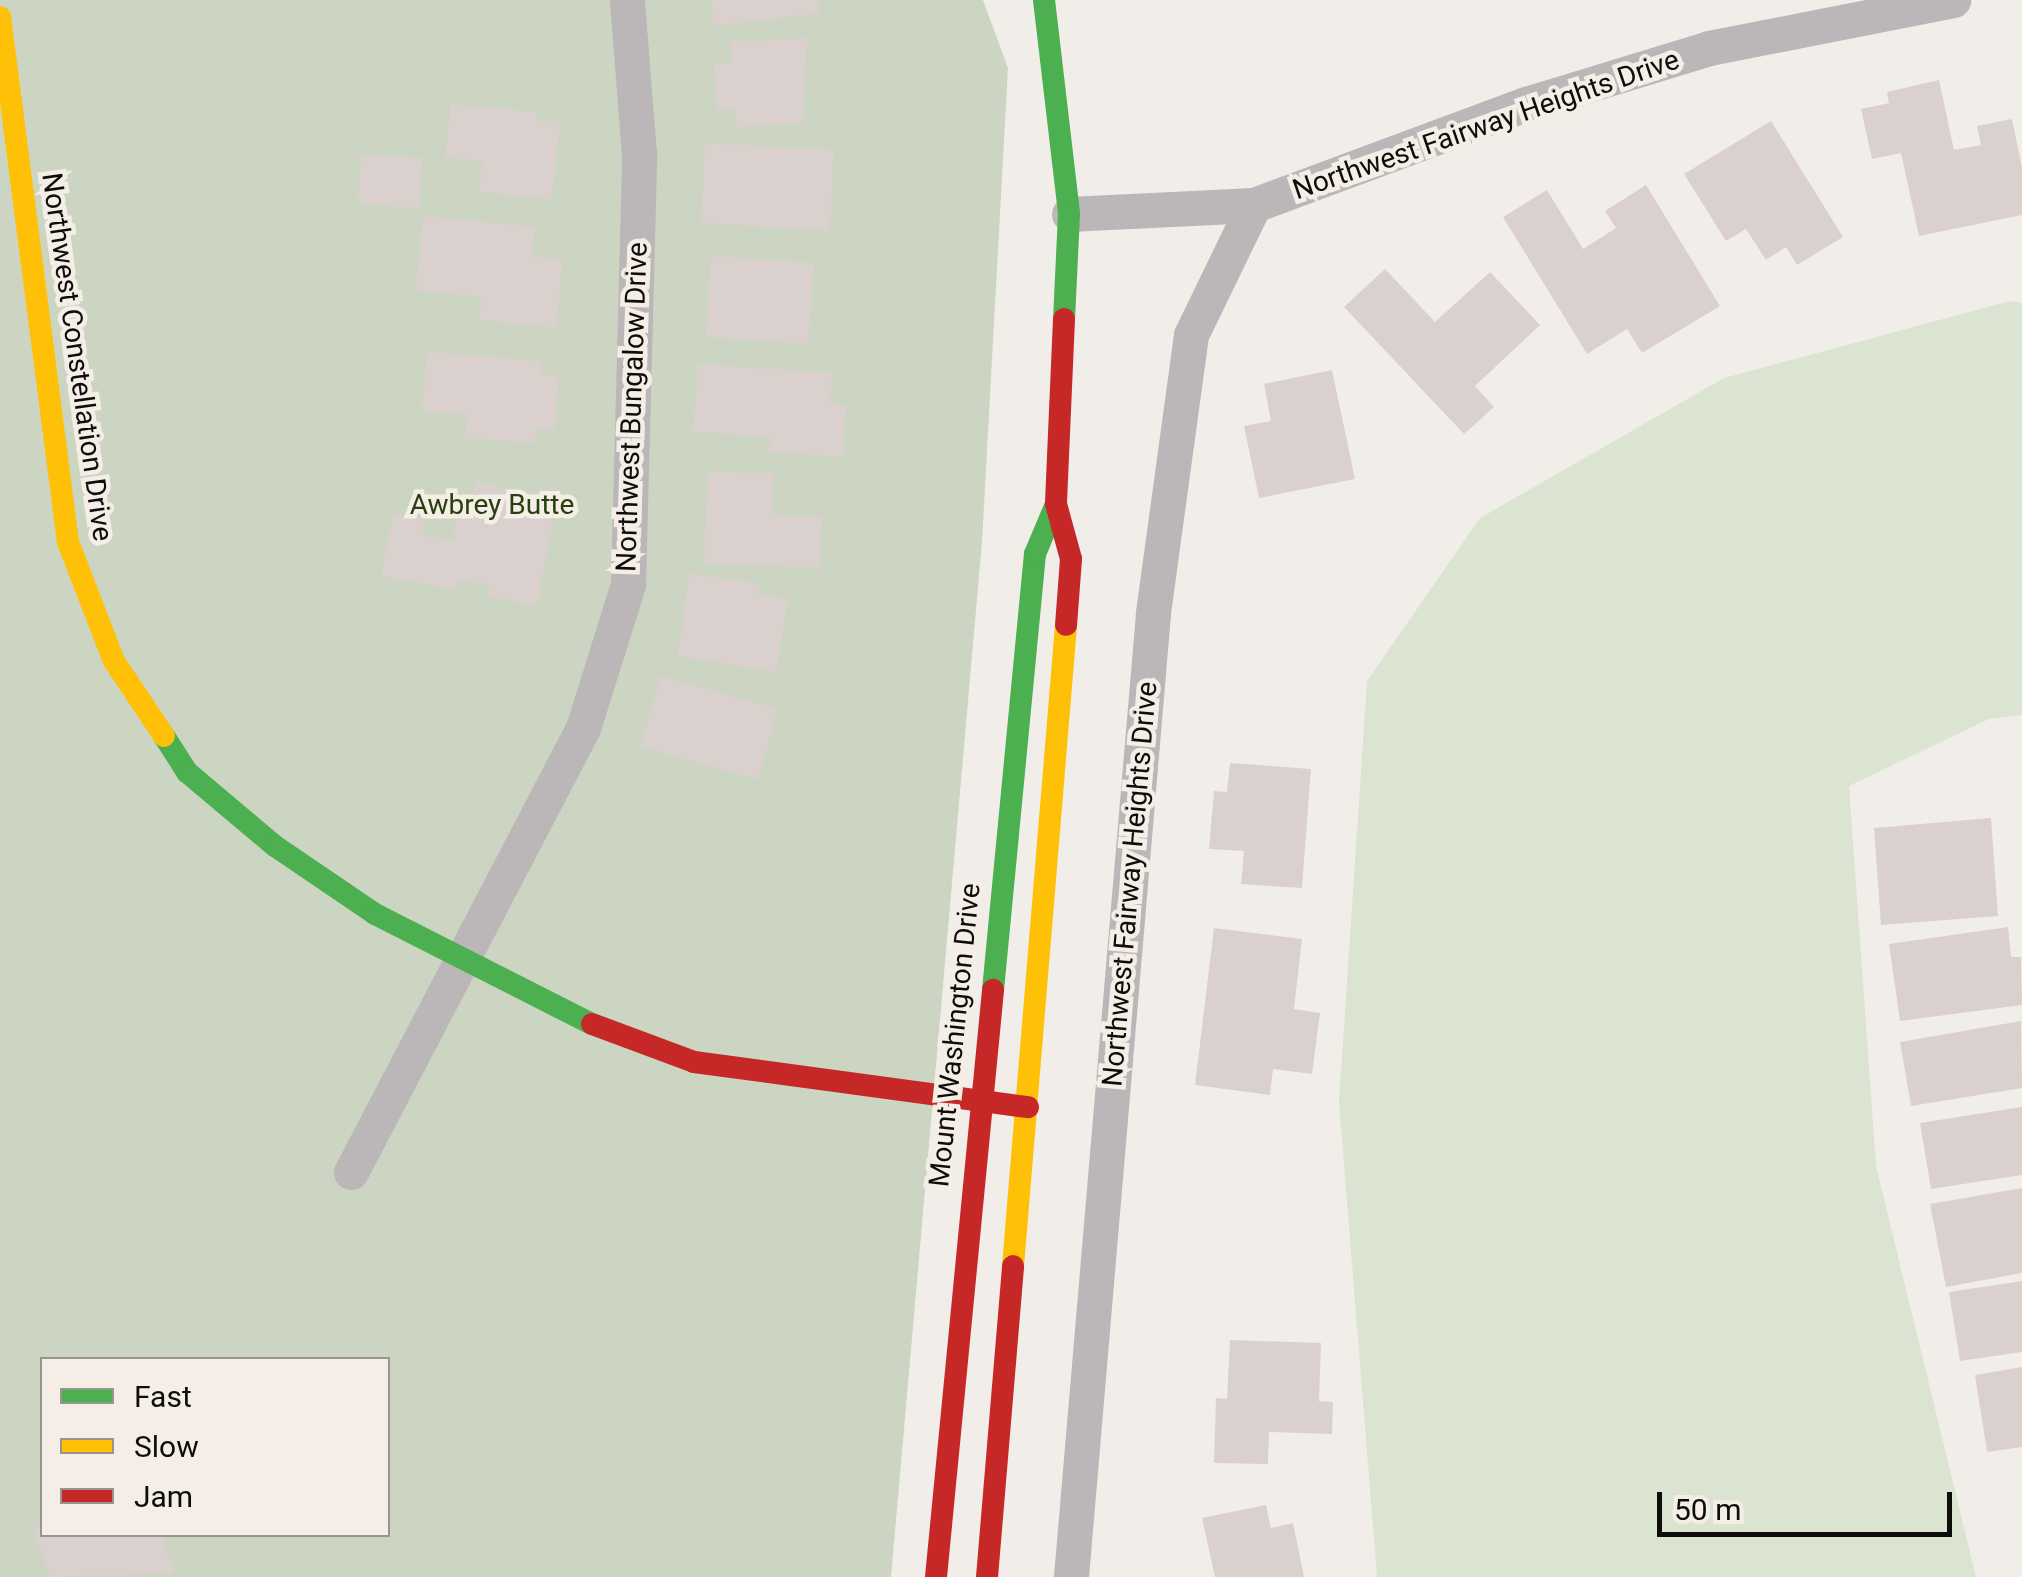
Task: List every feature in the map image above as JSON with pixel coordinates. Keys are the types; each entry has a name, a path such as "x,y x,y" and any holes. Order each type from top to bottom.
{"main road":[{"name":"Mount Washington Drive","path":"987,1577 1071,559 1056,504 1070,214 1044,0"},
{"name":"Northwest Constellation Drive","path":"0,17 15,239 68,542 114,661 187,772 275,846 374,914 602,1029 694,1062 1028,1106"},
{"name":"Mount Washington Drive","path":"936,1577 978,1100 1035,554 1056,504"}],"street":[{"name":"Northwest Bungalow Drive","path":"351,1172 583,728 628,584 640,154 627,0"},
{"name":"Northwest Fairway Heights Drive","path":"1070,214 1254,206 1526,104 1709,48 1953,0"},
{"name":"Northwest Fairway Heights Drive","path":"1071,1577 1154,614 1192,335 1254,206"}],"green space":[{"name":"Awbrey Butte","path":"0,0 983,0 1008,68 982,542 891,1577 0,1577"},
{"path":"2010,301 2022,303 2022,715 1989,719 1849,786 1876,1166 1976,1577 1377,1577 1339,1102 1367,681 1480,518 1724,378"}],"building":[{"path":"711,0 818,0 820,13 714,26"},
{"path":"807,38 803,123 737,127 735,109 717,110 714,64 732,63 730,42"},
{"path":"1939,80 1954,150 1981,145 1977,126 2012,119 2022,168 2022,215 1919,236 1901,153 1872,159 1861,109 1889,103 1887,92"},
{"path":"451,104 537,112 536,120 560,122 552,199 479,192 482,161 445,157"},
{"path":"1771,121 1843,237 1797,265 1786,247 1766,260 1746,229 1726,241 1684,174"},
{"path":"705,143 834,150 830,231 701,223"},
{"path":"361,155 422,158 419,208 358,204"},
{"path":"1646,185 1720,306 1642,353 1627,329 1587,354 1503,217 1547,190 1583,249 1616,228 1605,211"},
{"path":"423,216 535,227 531,256 563,260 556,328 479,320 481,297 416,290"},
{"path":"711,256 814,263 808,344 706,337"},
{"path":"1385,269 1435,322 1490,272 1540,325 1475,386 1494,407 1464,434 1344,307"},
{"path":"427,352 541,361 540,374 559,375 555,429 537,427 535,443 465,438 467,415 422,411"},
{"path":"698,364 832,373 830,403 846,405 843,457 769,452 770,437 693,432"},
{"path":"1332,370 1355,479 1259,498 1244,426 1271,421 1264,384"},
{"path":"708,471 774,474 772,515 822,517 820,568 704,563"},
{"path":"476,482 540,494 536,516 553,520 537,606 487,596 489,585 459,580 457,590 381,576 393,513 425,519 422,535 452,540 457,517 469,519"},
{"path":"690,573 759,584 758,595 788,599 776,672 677,656"},
{"path":"660,676 778,709 758,780 641,747"},
{"path":"1230,763 1311,769 1302,888 1241,884 1244,851 1209,849 1214,791 1227,792"},
{"path":"1991,818 1998,916 1881,925 1874,828"},
{"path":"2008,927 2011,957 2021,957 2022,1005 1900,1021 1889,944"},
{"path":"1214,928 1302,939 1294,1009 1320,1013 1312,1074 1273,1069 1270,1095 1195,1085"},
{"path":"2021,1021 2022,1088 1911,1106 1900,1042"},
{"path":"2022,1107 2022,1175 1931,1189 1920,1123"},
{"path":"2022,1188 2022,1273 1946,1287 1930,1204"},
{"path":"2022,1281 2022,1352 1960,1361 1949,1292"},
{"path":"1230,1340 1321,1343 1319,1401 1333,1402 1332,1434 1269,1432 1268,1464 1214,1463 1216,1398 1227,1399"},
{"path":"2022,1367 2022,1447 1987,1452 1975,1375"},
{"path":"1266,1505 1271,1528 1293,1523 1304,1577 1215,1577 1202,1518"},
{"path":"40,1526 40,1537 162,1537 174,1573 50,1577 33,1528"}],"traffic: fast":[{"path":"1044,0 1069,214 1064,319"},
{"path":"993,990 1035,554 1056,504"},
{"path":"164,736 187,772 275,846 375,914 592,1024"}],"traffic: slow":[{"path":"0,17 68,542 114,661 164,736"},
{"path":"1013,1266 1066,625"}],"traffic: jam":[{"path":"1064,319 1056,504 1071,559 1066,625"},
{"path":"936,1577 993,990"},
{"path":"592,1024 694,1062 1028,1107"},
{"path":"987,1577 1013,1266"}]}
